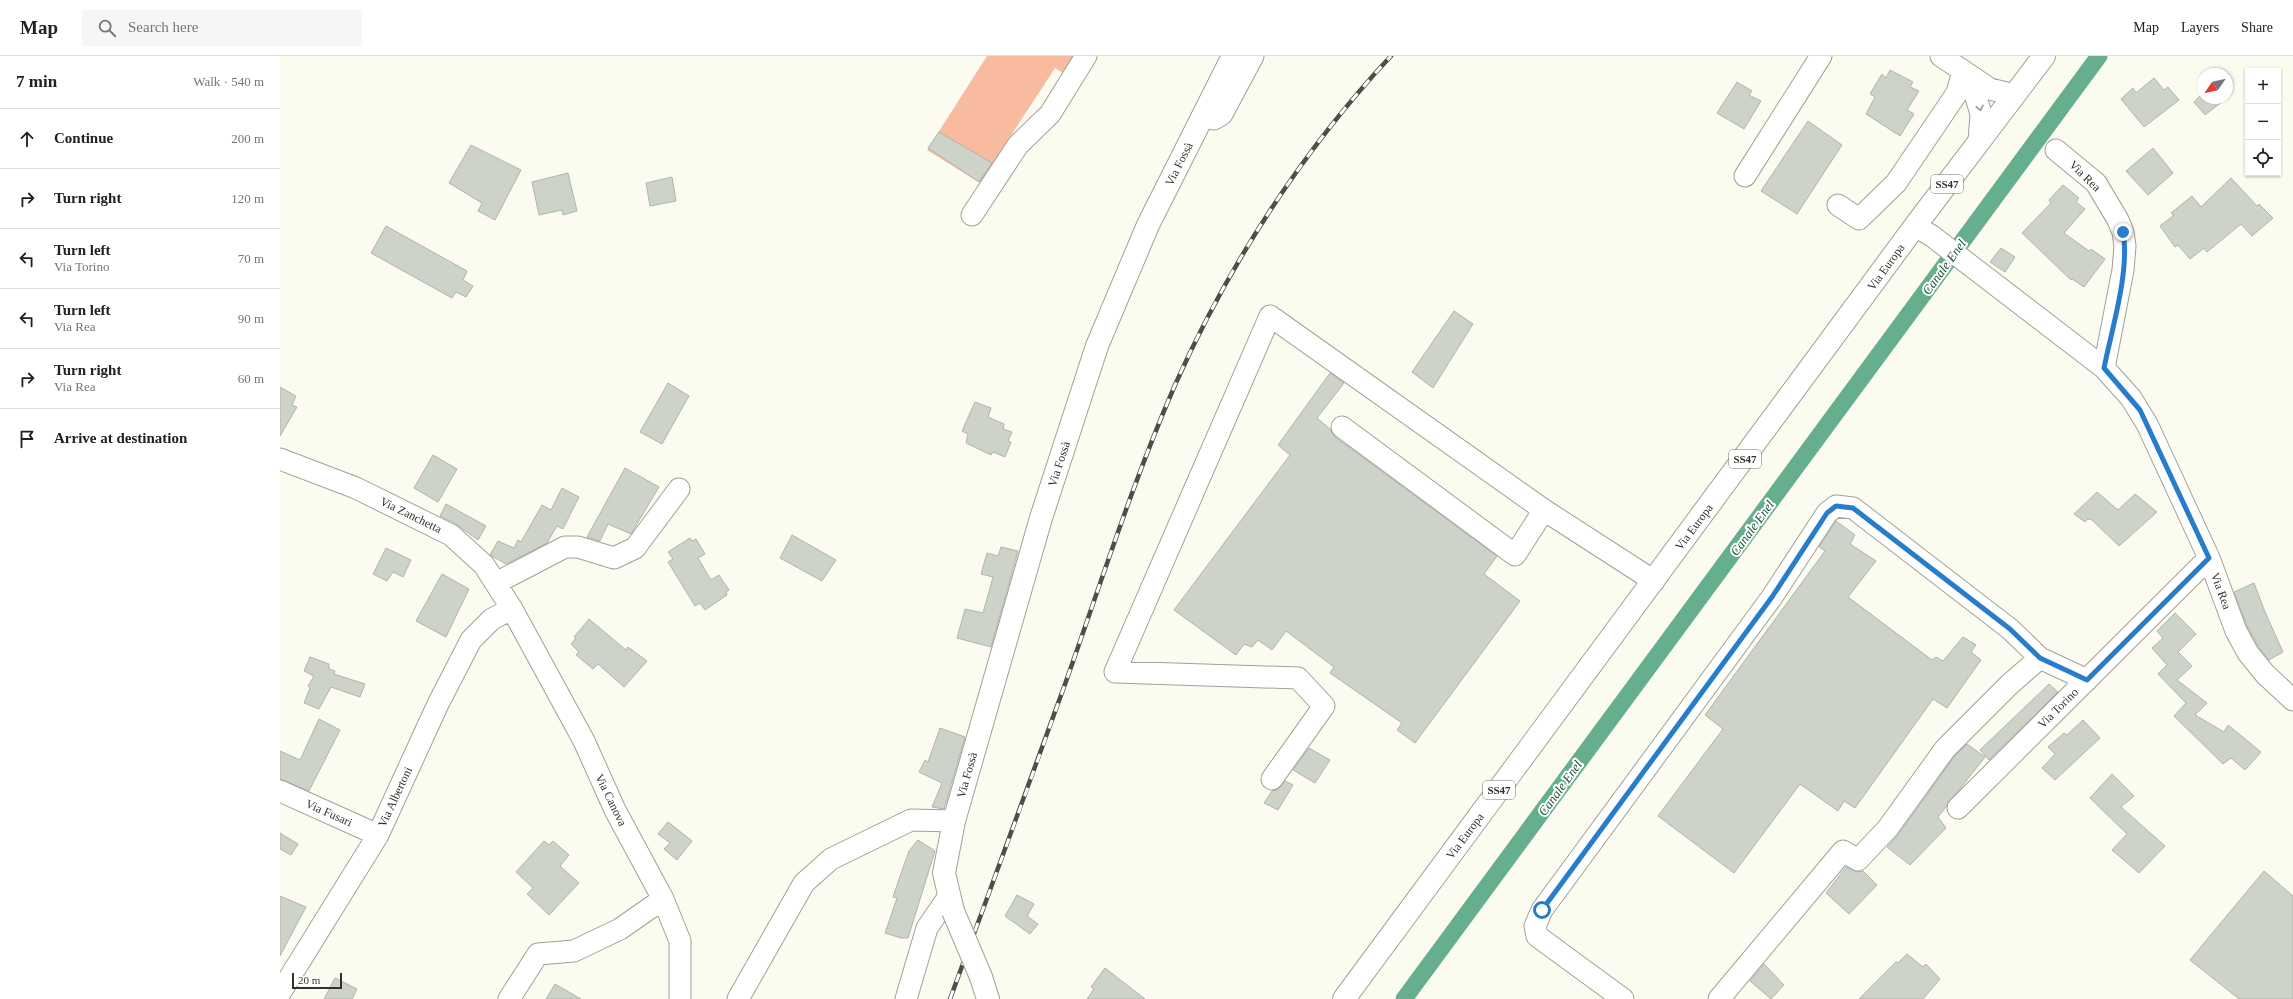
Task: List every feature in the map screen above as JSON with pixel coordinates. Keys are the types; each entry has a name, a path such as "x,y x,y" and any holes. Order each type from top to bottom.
{"main road":[{"name":"Via Fossà","path":"988,999 981,977 951,904 944,873 954,821 1041,518 1097,346 1148,225 1233,56"},
{"name":"Via Europa","path":"1344,999 1654,581 1923,231 1979,141 2044,56"}],"street":[{"path":"972,215 1018,146 1050,114 1086,56"},
{"path":"1203,117 1214,119 1222,114 1253,56"},
{"path":"1745,176 1821,56"},
{"path":"1954,64 1990,89 2014,95"},
{"path":"1954,64 1981,114 1979,141"},
{"path":"1838,206 1859,219 1896,183 1957,93 1954,64"},
{"name":"Via Rea","path":"2056,150 2096,183 2118,220 2123,232 2125,246 2123,270 2104,368"},
{"name":"Via Rea","path":"1923,231 2104,368 2140,410 2209,558 2236,631 2248,652 2265,674 2293,700"},
{"path":"1272,779 1324,706 1298,678 1115,672 1270,316 1544,510 1654,581"},
{"path":"1342,427 1515,555 1544,510"},
{"name":"Via Zanchetta","path":"280,459 356,488 452,535 484,565 512,609"},
{"path":"496,583 565,547 578,547 614,558 635,548 679,489"},
{"path":"1623,999 1537,936 1535,926 1542,910 1772,597 1827,513 1836,506 1853,508 2010,629 2040,658 2087,680"},
{"name":"Via Torino","path":"1958,808 2209,558"},
{"name":"Via Albertoni","path":"280,993 378,835 438,704 471,640 492,619 512,609"},
{"name":"Via Canova","path":"512,609 584,741 615,810 663,899 680,941 680,999"},
{"path":"1719,999 1843,851 1858,860 1888,828 1945,749 2010,684 2040,658"},
{"name":"Via Fusari","path":"280,791 378,835"},
{"path":"738,999 804,883 831,859 911,820 954,821"},
{"path":"509,999 538,954 574,951 620,930 663,899"},
{"path":"906,999 927,928 951,904"}],"shaded area":[{"path":"987,56 1073,56 1063,73 1055,68 980,183 927,150"}],"building":[{"path":"1890,70 1913,82 1910,87 1919,91 1907,110 1914,114 1900,136 1866,114 1875,97 1870,94 1882,74 1886,78"},
{"path":"2154,78 2164,90 2168,87 2179,100 2144,127 2121,99 2133,88 2136,93"},
{"path":"1737,82 1752,91 1749,95 1761,101 1744,129 1717,113"},
{"path":"2197,99 2197,104 2219,104 2205,115 2194,102"},
{"path":"1808,121 1842,145 1797,214 1761,191"},
{"path":"939,132 992,163 979,182 928,148"},
{"path":"471,145 521,170 495,220 478,211 482,203 449,183"},
{"path":"2153,148 2173,173 2148,195 2126,171"},
{"path":"568,173 577,211 563,215 562,210 539,215 532,182"},
{"path":"672,177 676,201 650,206 646,183"},
{"path":"2231,178 2257,206 2259,204 2273,218 2252,236 2241,224 2207,252 2204,248 2190,259 2178,245 2175,247 2160,226 2174,215 2171,213 2192,196 2201,207"},
{"path":"2063,185 2079,198 2076,202 2085,209 2064,233 2089,251 2091,249 2105,259 2084,287 2072,279 2071,280 2022,233 2051,203 2049,200"},
{"path":"386,226 467,271 463,280 473,286 466,297 456,292 452,298 371,253"},
{"path":"2001,248 2015,257 2005,272 1990,262"},
{"path":"1454,311 1473,324 1433,388 1412,372"},
{"path":"1330,373 1344,383 1317,418 1330,429 1335,437 1497,556 1484,574 1520,601 1415,743 1397,730 1402,723 1330,673 1334,667 1286,631 1272,650 1258,640 1252,647 1244,644 1236,655 1174,610 1290,455 1278,445"},
{"path":"668,383 689,396 662,444 640,432"},
{"path":"280,387 296,396 292,405 297,407 280,436"},
{"path":"975,402 991,408 988,417 1004,424 1003,429 1012,432 1008,441 1011,442 1005,457 993,452 991,455 966,443 968,434 962,431"},
{"path":"433,455 457,469 438,502 414,488"},
{"path":"625,468 659,487 631,534 608,524 600,541 587,537"},
{"path":"562,488 579,497 563,529 557,526 547,543 506,564 490,555 498,541 514,548 518,540 521,542 542,505 551,510"},
{"path":"2097,492 2118,510 2135,494 2157,512 2119,546 2092,520 2088,519 2085,522 2074,514"},
{"path":"446,504 486,526 478,540 456,524 440,516"},
{"path":"1836,521 1855,535 1850,544 1876,561 1848,597 1932,660 1936,657 1943,661 1963,637 1976,645 1971,652 1981,660 1947,708 1933,699 1855,808 1844,801 1838,811 1800,784 1734,873 1658,816 1723,729 1705,715 1825,551 1819,547"},
{"path":"792,535 836,560 822,581 780,558"},
{"path":"690,538 692,541 696,539 705,554 698,558 711,580 719,575 729,590 726,592 727,595 705,610 700,603 695,606 668,562 673,559 668,552"},
{"path":"1001,547 1018,551 991,647 957,638 965,609 983,613 993,577 981,574 987,553 998,556"},
{"path":"386,548 411,560 403,577 393,572 387,581 373,574"},
{"path":"442,574 469,589 446,637 416,621"},
{"path":"2254,583 2283,652 2269,660 2258,646 2247,626 2234,592"},
{"path":"2175,613 2196,634 2178,652 2192,666 2177,680 2207,703 2195,715 2224,732 2228,725 2261,752 2245,770 2231,758 2223,764 2174,716 2186,703 2158,674 2167,665 2152,648 2163,638 2157,631"},
{"path":"589,619 626,650 628,647 647,661 624,687 598,664 593,669 576,655 579,652 571,644 576,638 574,637"},
{"path":"310,657 329,664 329,669 335,671 334,674 365,684 360,697 331,687 319,709 304,703 310,688 308,686 314,676 304,671"},
{"path":"2049,684 2058,692 1989,760 1980,750"},
{"path":"319,719 340,730 309,791 280,779 280,751 300,760"},
{"path":"2083,720 2100,738 2055,780 2042,768 2055,754 2048,747 2064,733 2067,735"},
{"path":"940,728 965,737 944,809 932,807 942,783 919,772 925,760 928,762"},
{"path":"1967,744 1985,757 1938,817 1946,828 1910,865 1887,847 1898,835 1954,757"},
{"path":"1309,748 1330,760 1315,783 1293,770"},
{"path":"2112,774 2134,796 2121,807 2165,846 2139,873 2112,850 2127,834 2090,798"},
{"path":"1285,781 1293,785 1278,810 1264,803 1272,791 1277,790"},
{"path":"668,822 692,841 677,860 664,849 670,843 658,834"},
{"path":"280,833 298,844 291,855 280,849"},
{"path":"918,840 935,851 908,938 901,938 885,933 897,898 893,897 909,851"},
{"path":"544,841 549,845 553,841 569,855 560,866 579,883 549,915 527,894 533,888 516,872"},
{"path":"1846,867 1857,872 1863,871 1877,885 1849,914 1826,893"},
{"path":"2264,871 2293,896 2293,999 2239,999 2190,960"},
{"path":"1017,895 1034,904 1027,916 1038,924 1030,934 1005,916"},
{"path":"280,896 306,907 280,956"},
{"path":"1907,954 1923,967 1926,964 1940,979 1923,999 1859,999 1896,962 1898,963"},
{"path":"1764,964 1784,985 1771,999 1750,981"},
{"path":"1105,968 1145,999 1087,999 1094,989 1091,987"},
{"path":"335,978 357,989 352,999 324,999"},
{"path":"555,984 581,999 546,999"}],"waterway":[{"name":"Canale Enel","path":"1404,999 2099,56"}],"railway":[{"path":"950,999 1050,726 1130,497 1175,385 1219,297 1243,254 1270,212 1298,170 1327,131 1391,56"}],"route":[{"path":"1542,910 1772,597 1827,513 1836,506 1853,508 1888,534 2010,629 2029,645 2040,658 2087,680 2209,558 2140,410 2104,368 2123,270 2125,246 2123,232"}]}
